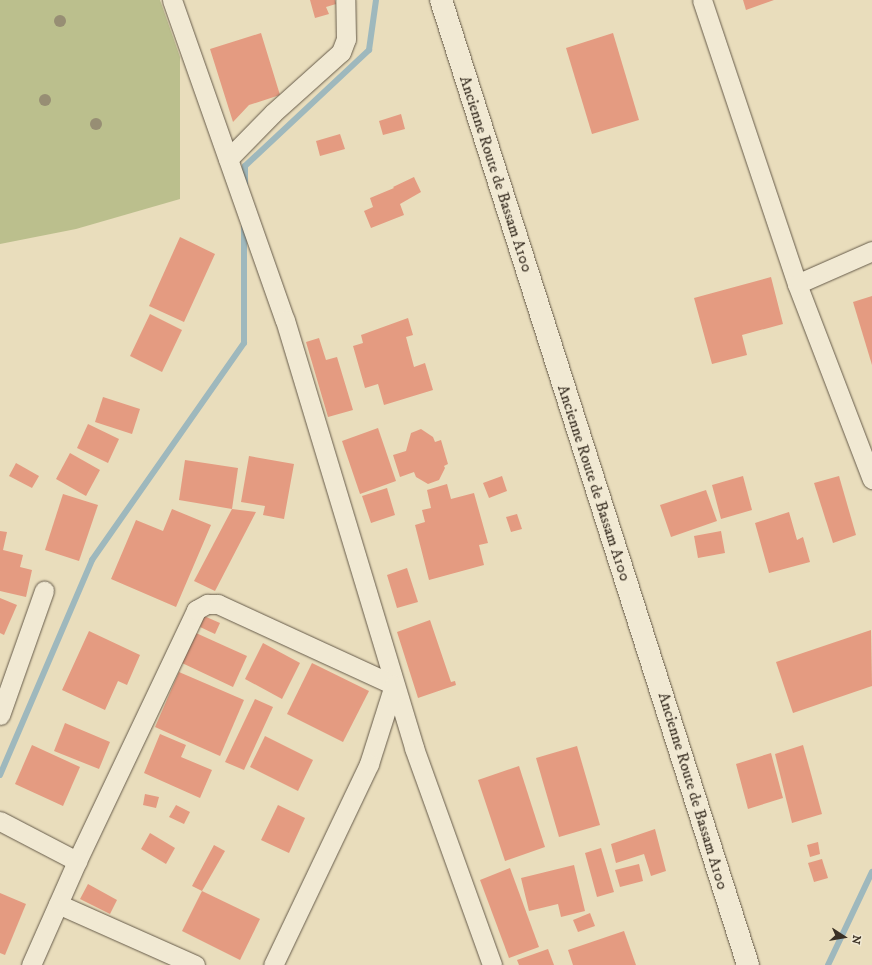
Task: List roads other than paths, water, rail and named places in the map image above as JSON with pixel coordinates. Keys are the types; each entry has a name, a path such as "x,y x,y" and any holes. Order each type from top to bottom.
{"main road":[{"name":"Ancienne Route de Bassam A100","path":"441,0 748,965"}],"street":[{"path":"172,0 285,320 414,748 492,965"},
{"path":"228,159 273,113 341,52 346,39 346,0"},
{"path":"702,0 797,284 872,479"},
{"path":"797,284 872,251"},
{"path":"0,715 44,591"},
{"path":"31,965 77,861 196,610 207,604 218,604 394,685"},
{"path":"273,965 369,764 394,685"},
{"path":"0,821 77,861"},
{"path":"58,904 195,965"}],"waterway":[{"path":"245,184 245,166 369,50 376,0"},
{"path":"0,775 92,560 244,343 244,227"},
{"path":"828,965 872,872"}]}
